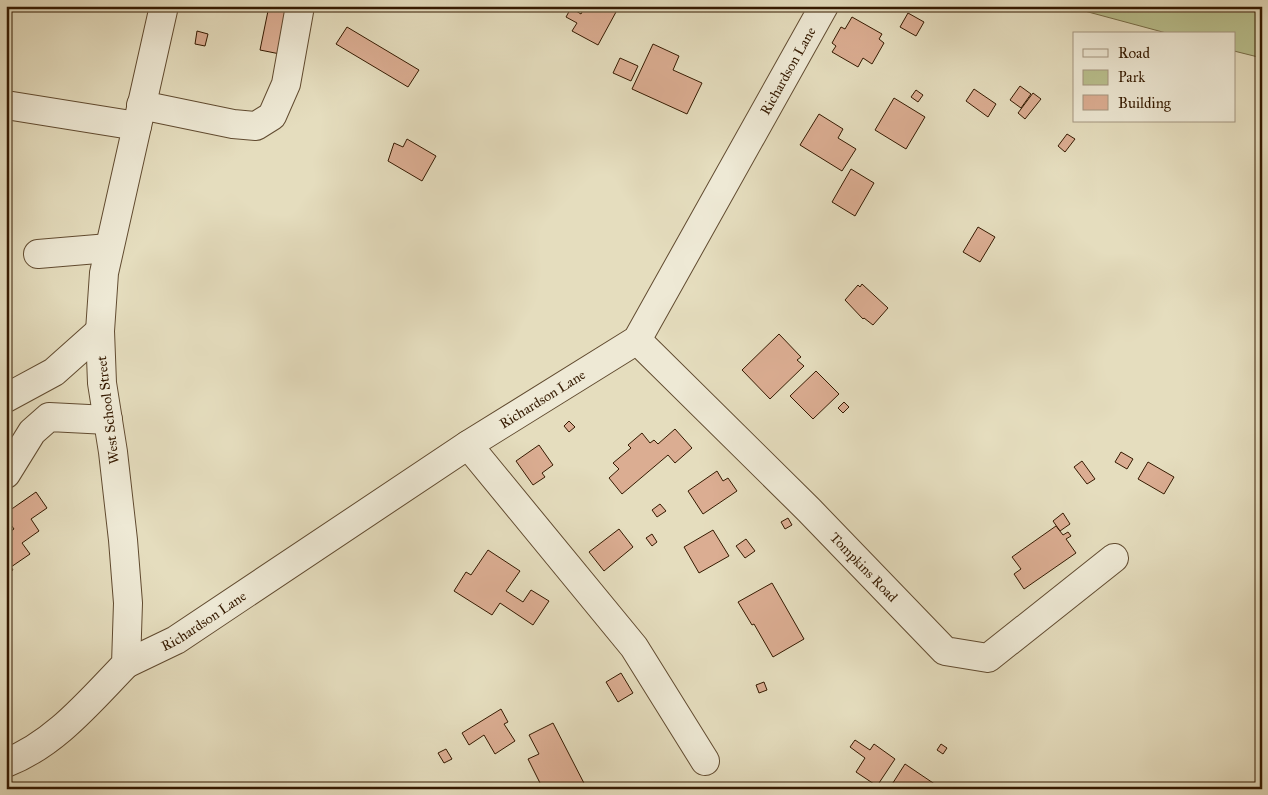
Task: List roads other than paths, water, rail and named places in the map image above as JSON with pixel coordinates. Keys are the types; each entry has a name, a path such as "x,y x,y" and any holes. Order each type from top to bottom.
{"street":[{"name":"West School Street","path":"126,664 128,603 123,540 102,383 100,331 104,273 164,6"},
{"path":"6,105 256,126 272,116 286,84 300,6"},
{"name":"Richardson Lane","path":"126,664 176,640 468,445 637,340 824,6"},
{"path":"38,254 109,248"},
{"path":"6,398 54,372 100,331"},
{"name":"Tompkins Road","path":"637,340 808,510 945,651 988,658 1114,558"},
{"path":"6,474 32,432 50,417 108,420"},
{"path":"468,445 634,646 705,761"},
{"path":"6,762 22,757 64,728 126,664"}]}
